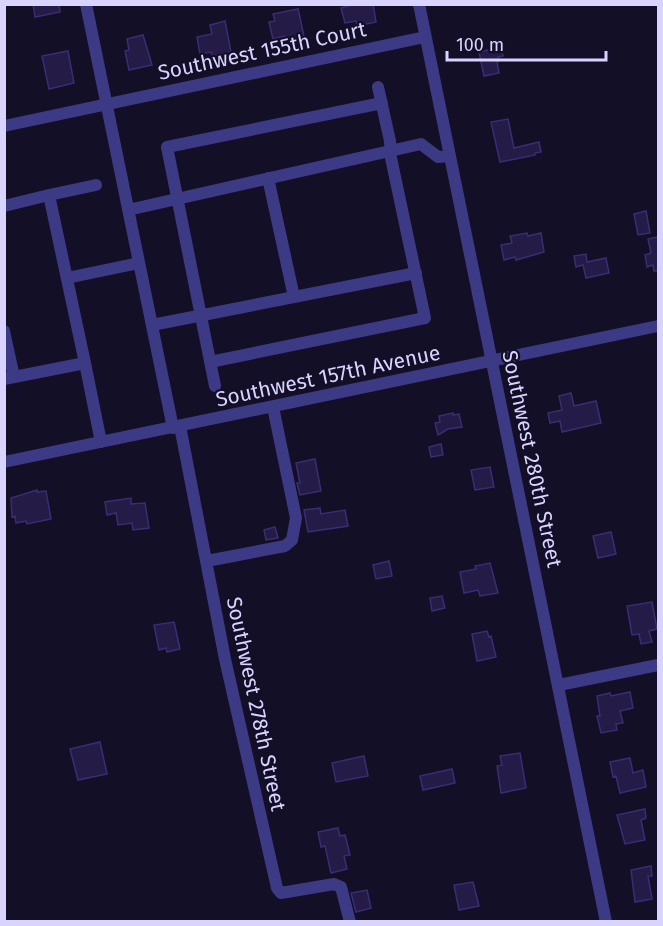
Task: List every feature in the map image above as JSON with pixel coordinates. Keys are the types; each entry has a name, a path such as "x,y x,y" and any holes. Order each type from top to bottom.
{"street":[{"path":"86,4 106,104"},
{"name":"Southwest 280th Street","path":"419,4 606,921"},
{"name":"Southwest 155th Court","path":"4,126 425,37"},
{"path":"210,362 425,318 378,87"},
{"path":"215,386 167,147 382,103"},
{"name":"Southwest 278th Street","path":"106,104 152,326 207,561 232,693 277,888 281,893 334,884 340,886 350,921"},
{"path":"128,210 421,144 438,158 449,156"},
{"path":"268,178 294,297"},
{"path":"4,206 96,185"},
{"path":"49,195 102,442"},
{"path":"67,278 139,263"},
{"path":"152,326 416,273"},
{"name":"Southwest 157th Avenue","path":"4,462 658,326"},
{"path":"4,331 9,378 85,363"},
{"path":"207,561 285,546 292,540 296,518 273,407"},
{"path":"559,685 658,664"}],"building":[{"path":"33,4 59,4 60,12 35,17"},
{"path":"355,4 373,4 376,22 357,26 356,21 345,23 341,8"},
{"path":"298,9 304,36 285,40 285,36 273,39 269,22 275,21 273,14"},
{"path":"225,21 231,52 212,56 211,52 200,54 197,37 212,34 210,25"},
{"path":"143,35 152,65 129,70 125,51 129,50 127,39"},
{"path":"501,47 503,56 498,57 497,62 499,73 484,76 479,52"},
{"path":"68,51 74,83 49,89 42,56"},
{"path":"508,119 514,148 539,142 541,152 500,162 491,122"},
{"path":"646,211 650,233 638,235 634,214"},
{"path":"527,233 528,236 541,233 544,252 516,260 515,257 504,260 501,245 512,243 510,236"},
{"path":"658,237 658,271 654,271 653,265 647,267 645,255 651,253 648,239"},
{"path":"586,254 587,262 606,258 609,273 586,278 583,265 576,267 574,256"},
{"path":"571,393 574,406 596,401 601,423 562,432 560,421 550,423 548,413 562,410 559,396"},
{"path":"453,413 453,415 459,414 462,427 448,429 438,435 435,423 440,422 439,416"},
{"path":"441,444 443,455 431,457 429,447"},
{"path":"315,459 321,491 300,495 296,463"},
{"path":"490,467 494,487 475,490 471,470"},
{"path":"37,490 37,492 46,491 51,519 27,524 26,521 16,523 15,516 12,517 11,498"},
{"path":"131,498 131,504 145,503 149,528 133,530 132,523 118,525 116,513 107,515 105,502"},
{"path":"320,508 321,514 345,510 348,526 308,532 304,510"},
{"path":"275,527 278,538 266,540 264,530"},
{"path":"611,532 616,554 598,558 593,536"},
{"path":"389,561 392,576 376,579 373,565"},
{"path":"490,563 498,593 480,596 478,590 464,593 460,572"},
{"path":"442,596 445,608 432,611 430,598"},
{"path":"652,602 657,629 649,631 652,642 641,644 639,634 632,635 627,606"},
{"path":"174,622 180,649 167,652 166,648 159,650 154,625"},
{"path":"487,631 489,637 491,636 496,657 477,661 472,634"},
{"path":"630,692 633,708 620,711 623,723 616,724 617,730 601,733 597,716 600,716 597,696"},
{"path":"100,742 107,774 78,780 70,749"},
{"path":"520,753 526,788 501,793 497,766 502,765 500,756"},
{"path":"364,756 368,776 336,782 332,763"},
{"path":"630,758 633,773 643,770 646,787 620,793 610,762"},
{"path":"452,769 455,783 423,790 420,776"},
{"path":"645,809 646,818 641,820 645,840 625,844 617,815"},
{"path":"338,828 340,836 345,835 350,855 344,856 347,869 331,873 325,846 321,847 318,832"},
{"path":"651,866 652,876 648,876 652,899 635,902 631,870"},
{"path":"473,882 479,906 459,910 454,885"},
{"path":"367,890 371,908 356,912 351,893"}]}
